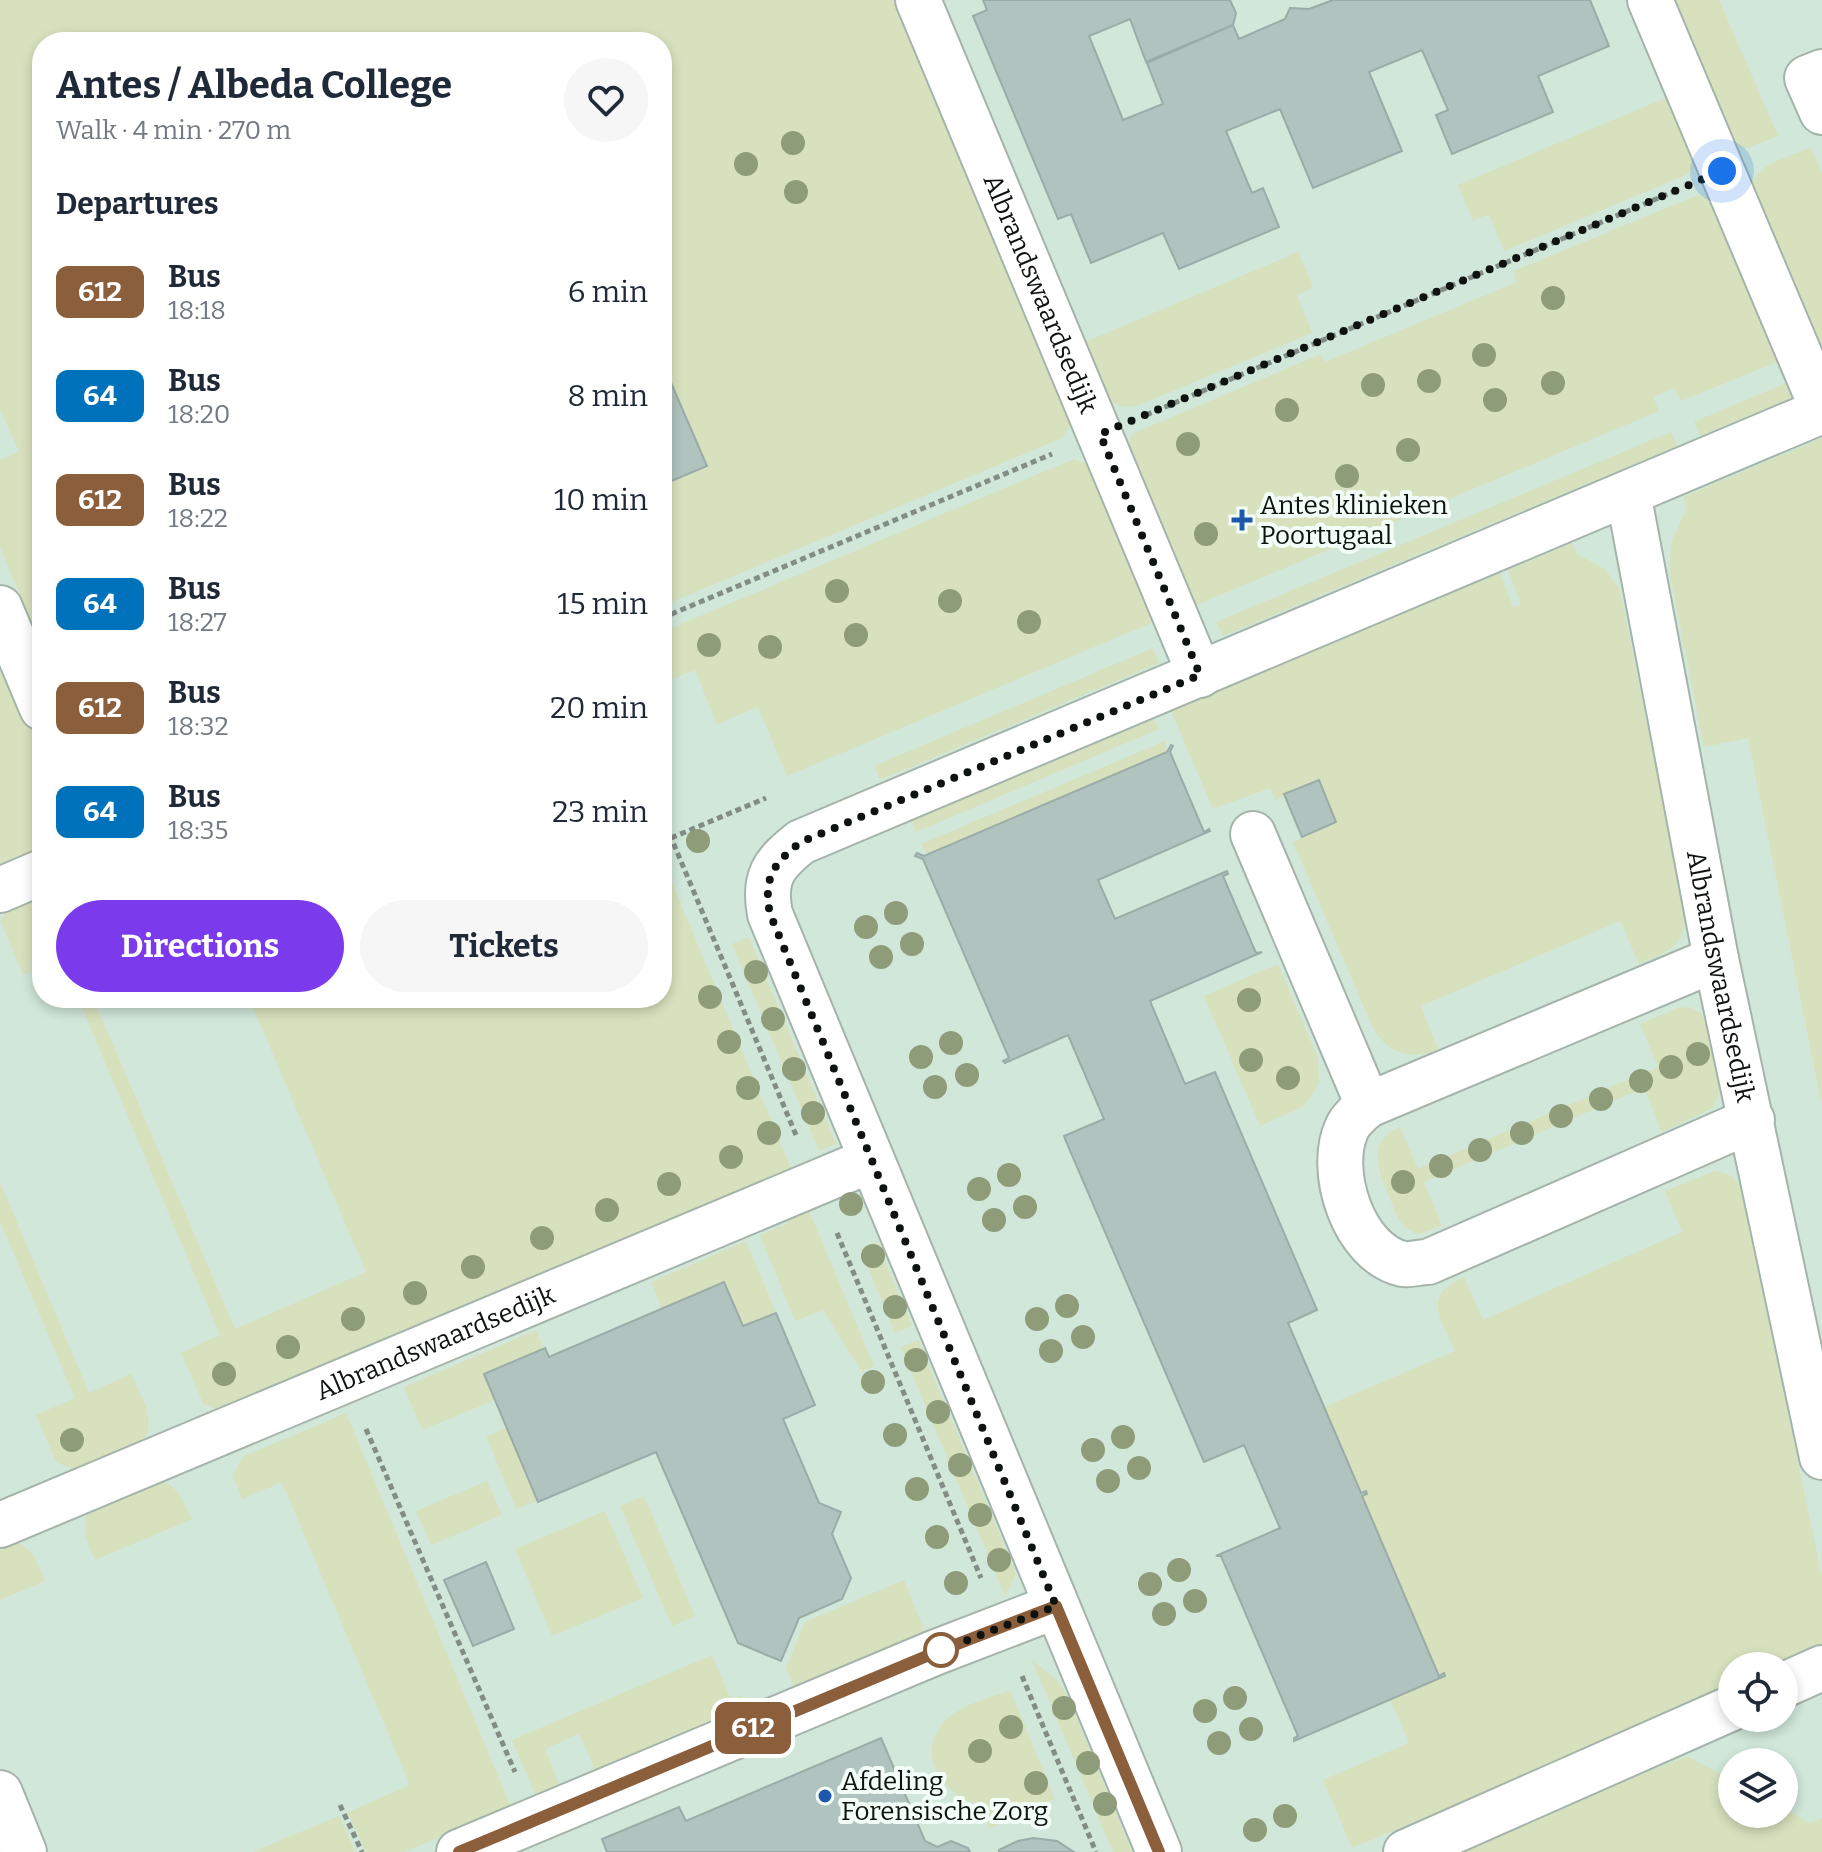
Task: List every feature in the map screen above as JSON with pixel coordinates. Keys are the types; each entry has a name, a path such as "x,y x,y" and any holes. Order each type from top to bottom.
{"street":[{"name":"Albrandswaardsedijk","path":"918,0 1200,675"},
{"path":"1159,1852 770,914 767,887 772,870 784,855 801,842 1822,409 1650,0"},
{"path":"1822,72 1807,78 1822,112"},
{"name":"Albrandswaardsedijk","path":"1628,493 1716,959 1822,1457"},
{"path":"0,608 32,675"},
{"path":"1253,834 1368,1105"},
{"path":"0,890 32,876"},
{"path":"1716,959 1368,1105 1348,1125 1340,1149 1340,1180 1348,1207 1363,1235 1384,1255 1404,1264 1428,1262 1752,1120"},
{"name":"Albrandswaardsedijk","path":"0,1525 871,1160"},
{"path":"459,1852 1056,1606"},
{"path":"1798,1679 1822,1668"},
{"path":"1406,1852 1718,1714"},
{"path":"0,1793 24,1852"}],"path":[{"path":"672,614 1722,171"},
{"path":"672,840 1096,1852"},
{"path":"345,1381 535,1819"},
{"path":"340,1805 362,1852"}],"shaded area":[{"name":"Antes klinieken Poortugaal","path":"0,0 1822,0 1822,1852 0,1852"}],"green space":[{"path":"0,0 907,0 1074,419 1062,438 672,602 672,481 707,466 672,385 672,32 32,32 32,624 0,547 0,460 19,452 0,409"},
{"path":"1665,0 1719,0 1778,136 1747,148 1733,146"},
{"path":"1675,94 1697,164 1688,174 1504,251 1489,214 1473,221 1458,185"},
{"path":"1811,148 1822,173 1822,343 1810,348 1749,194 1757,175 1764,168"},
{"path":"1698,195 1711,198 1784,359 1681,401 1674,388 1653,397 1659,411 1187,609 1126,455 1132,434 1321,354 1325,362 1517,282 1514,271"},
{"path":"1298,252 1313,287 1297,295 1312,333 1139,405 1125,407 1108,401 1078,345"},
{"path":"1793,380 1799,395 1700,436 1694,422"},
{"path":"1671,432 1677,446 1223,636 1216,622"},
{"path":"1822,438 1822,1106 1748,738 1704,747 1669,570 1672,540 1687,508 1683,497"},
{"path":"1074,459 1092,466 1161,619 787,776 758,707 717,724 695,670 672,679 672,628"},
{"path":"1572,543 1577,554 1605,569 1620,590 1684,909 1683,931 1674,946 1639,964 1620,921 1421,1006 1438,1050 1418,1054 1401,1052 1386,1044 1373,1028 1293,842 1336,822 1319,780 1275,800 1270,788 1213,809 1171,711 1500,573 1513,607 1521,605 1508,570"},
{"path":"1153,648 1159,663 880,780 874,766"},
{"path":"0,651 32,728 32,851 0,864"},
{"path":"1154,719 1159,729 916,832 911,820"},
{"path":"1165,741 1167,752 927,854 921,844"},
{"path":"672,883 791,1168 217,1409 204,1405 181,1353 220,1335 82,1008 97,1008 235,1329 366,1272 253,1008 672,1008"},
{"path":"32,896 32,971 23,975 1,922 12,906"},
{"path":"749,937 836,1144 819,1151 732,944"},
{"path":"1278,964 1318,1058 1319,1081 1304,1106 1260,1126 1204,996"},
{"path":"1689,1007 1701,1013 1708,1025 1721,1089 1713,1108 1662,1132 1644,1088 1424,1182 1442,1226 1418,1234 1402,1224 1379,1167 1379,1148 1390,1133 1400,1127 1418,1169 1658,1067 1640,1024 1678,1008"},
{"path":"1714,1171 1732,1177 1742,1193 1822,1577 1822,1643 1818,1652 1798,1660 1798,1652 1718,1652 1718,1695 1352,1848 1323,1780 1409,1743 1390,1699 1445,1676 1444,1673 1439,1676 1362,1496 1367,1494 1361,1493 1324,1407 1455,1351 1438,1308 1442,1292 1464,1277 1483,1320 1682,1232 1665,1191"},
{"path":"0,1182 89,1393 131,1374 146,1408 149,1425 142,1441 74,1470 56,1462 36,1415 75,1398 0,1221"},
{"path":"807,1206 874,1366 862,1372 823,1310 795,1321 760,1235 788,1223 792,1213"},
{"path":"746,1241 776,1313 743,1326 724,1282 662,1308 651,1282"},
{"path":"877,1242 912,1326 895,1333 860,1248"},
{"path":"536,1330 543,1349 485,1374 495,1400 422,1430 404,1387"},
{"path":"918,1340 1016,1574 1005,1596 901,1347"},
{"path":"346,1413 511,1807 404,1852 366,1852 348,1812 410,1785 282,1482 242,1499 233,1476 242,1457"},
{"path":"507,1428 537,1501 516,1509 486,1436"},
{"path":"161,1480 176,1491 192,1519 95,1560 85,1528 90,1508"},
{"path":"487,1481 502,1515 431,1545 416,1511"},
{"path":"644,1496 695,1616 672,1626 620,1506"},
{"path":"605,1511 643,1598 552,1636 515,1549"},
{"path":"13,1542 30,1551 45,1581 0,1600 0,1547"},
{"path":"904,1580 925,1632 794,1687 786,1668 805,1622"},
{"path":"712,1655 731,1700 741,1696 746,1708 596,1771 579,1734 545,1749 560,1786 536,1796 512,1740"},
{"path":"1032,1660 1057,1680 1068,1697 1132,1852 1113,1852"},
{"path":"1010,1690 1055,1799 990,1828 980,1805 966,1800 943,1782 932,1758 932,1745 937,1732 953,1714"},
{"path":"1687,1756 1718,1773 1718,1828 1798,1828 1798,1817 1810,1823 1822,1818 1822,1852 1452,1852"},
{"path":"339,1816 355,1852 252,1852 264,1847"}],"building":[{"path":"983,0 1230,0 1236,13 1233,25 1239,39 1285,19 1290,8 1309,9 1333,0 1590,0 1609,46 1538,76 1553,112 1452,154 1436,115 1448,110 1422,50 1369,72 1402,151 1313,188 1280,109 1226,131 1252,193 1263,188 1279,227 1179,269 1163,233 1091,263 1071,214 1058,219 973,16 987,10","holes":["1130,19 1146,62 1233,25 1147,63 1163,104 1123,120 1089,36"]},
{"path":"672,385 707,466 672,481"},
{"path":"1171,745 1170,752 1204,832 1210,831 1098,880 1115,919 1227,871 1228,874 1223,876 1256,953 1262,952 1150,1001 1185,1084 1215,1072 1317,1310 1288,1323 1361,1493 1366,1491 1367,1494 1362,1496 1439,1676 1444,1673 1445,1676 1294,1741 1298,1736 1221,1556 1216,1556 1280,1528 1244,1445 1204,1462 1065,1139 1064,1136 1104,1119 1068,1035 1005,1063 1003,1061 1009,1058 923,859 915,856 917,853 924,856 1167,752"},
{"path":"1319,780 1336,822 1302,837 1284,794"},
{"path":"724,1282 743,1326 776,1313 815,1405 783,1419 819,1503 841,1512 832,1534 851,1578 842,1599 799,1618 781,1661 738,1643 656,1452 538,1502 484,1374 545,1348 549,1357"},
{"path":"486,1562 514,1629 473,1646 444,1580"},
{"name":"Afdeling Forensische Zorg","path":"881,1738 925,1841 937,1847 951,1841 968,1848 970,1852 607,1852 602,1839 679,1807 686,1821"},
{"name":"Afdeling Forensische Zorg","path":"1033,1838 1057,1841 1074,1852 999,1852 1018,1841"}],"bus line":[{"name":"612","path":"459,1852 934,1653 1056,1606 1159,1852"}],"place":[{"name":"Antes klinieken Poortugaal","path":"1242,520"},
{"name":"Afdeling Forensische Zorg","path":"825,1796"}],"route":[{"path":"941,1650 934,1653 1056,1606 770,914 767,887 772,870 784,855 801,842 1200,675 1100,434 1722,171"}]}
